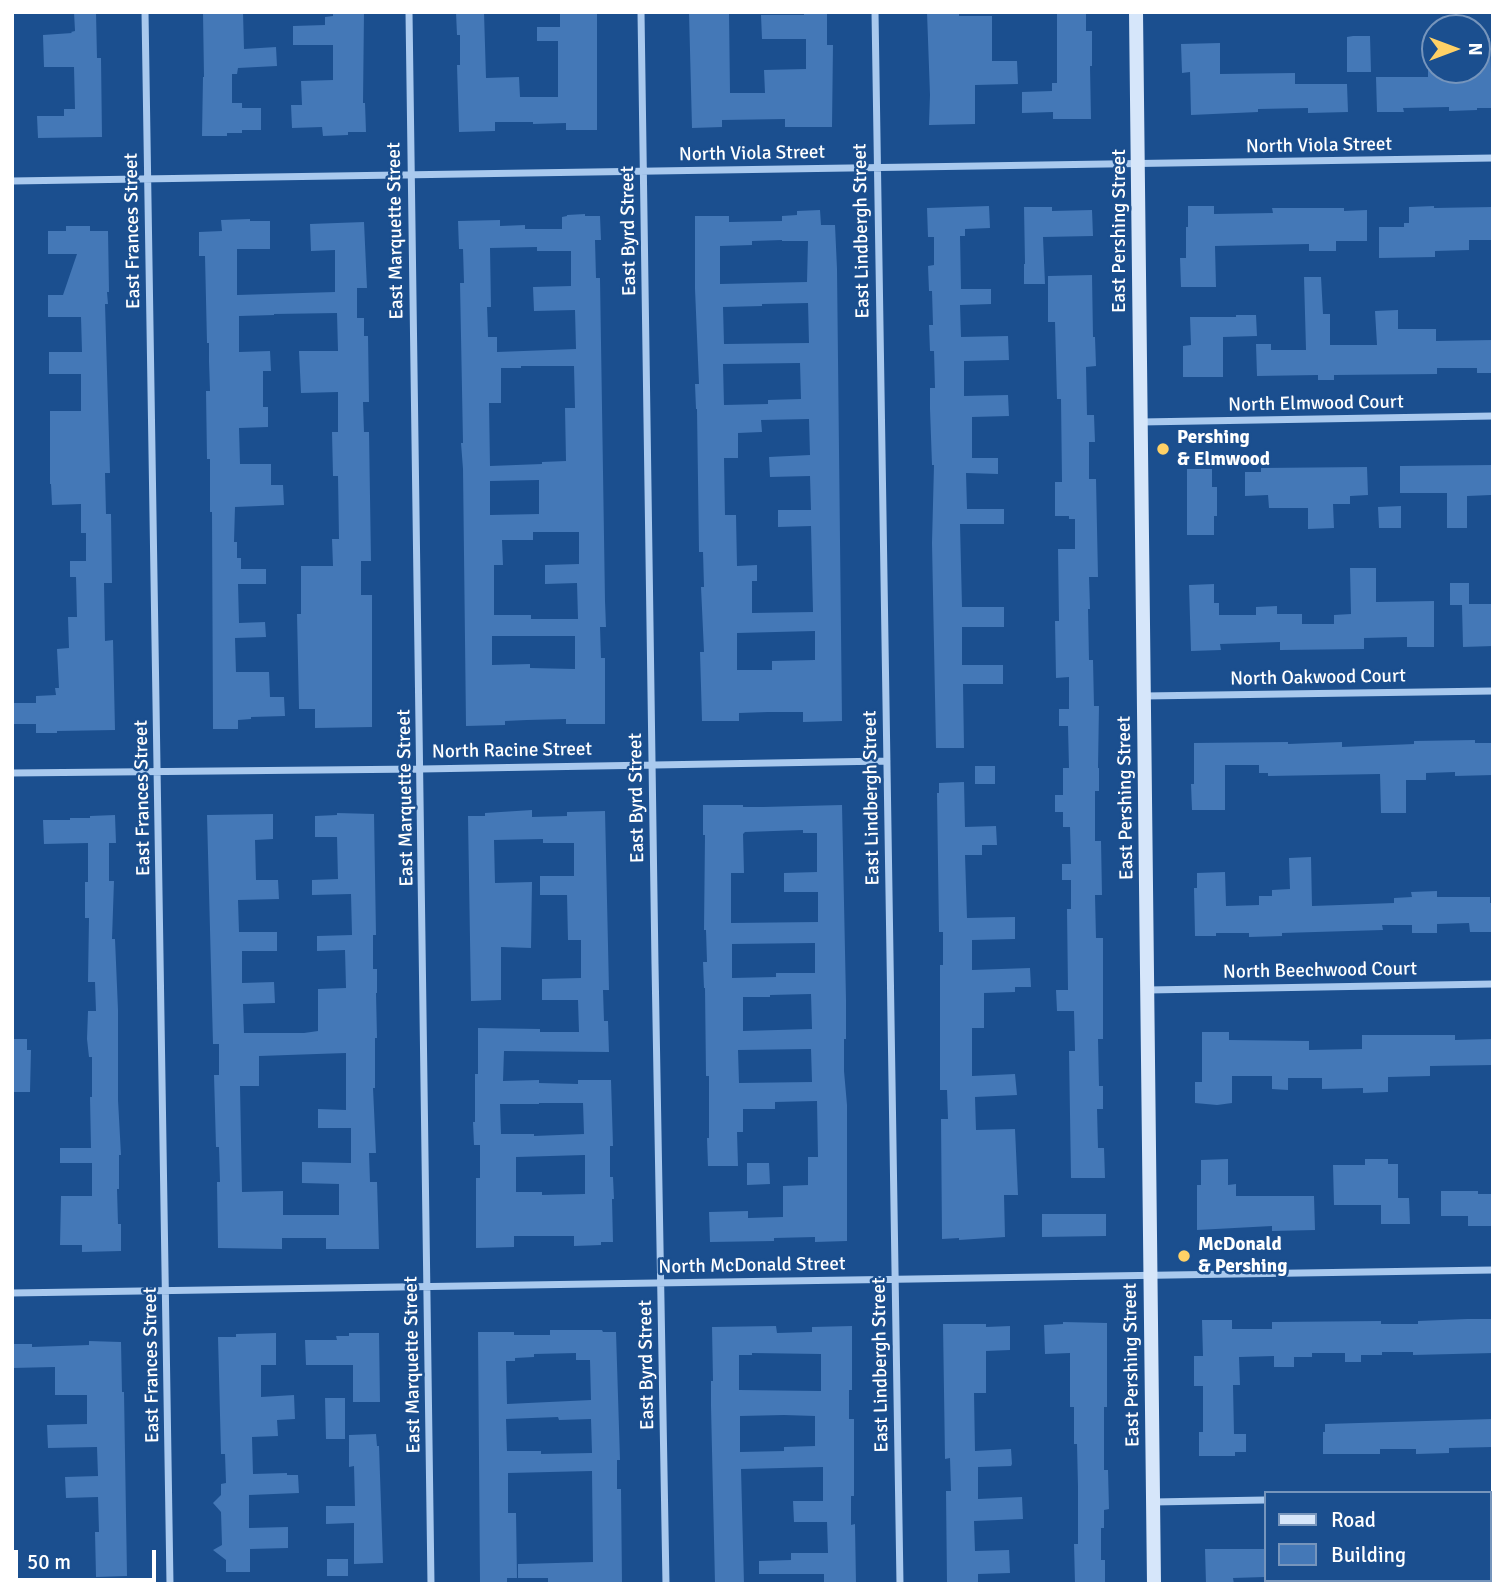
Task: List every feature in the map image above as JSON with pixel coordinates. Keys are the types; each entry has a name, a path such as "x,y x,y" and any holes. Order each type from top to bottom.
{"street":[{"name":"East Frances Street","path":"145,12 170,1584"},
{"name":"East Marquette Street","path":"409,12 431,1584"},
{"name":"East Byrd Street","path":"641,12 666,1584"},
{"name":"East Lindbergh Street","path":"874,12 900,1584"},
{"name":"East Pershing Street","path":"1136,12 1154,1584"},
{"name":"North Viola Street","path":"12,181 1493,158"},
{"name":"North Elmwood Court","path":"1140,422 1493,416"},
{"name":"North Oakwood Court","path":"1143,696 1493,691"},
{"name":"North Racine Street","path":"12,774 887,761"},
{"name":"North Beechwood Court","path":"1148,990 1493,984"},
{"name":"North McDonald Street","path":"12,1293 1493,1270"},
{"path":"1153,1502 1264,1500"}],"building":[{"path":"74,12 96,12 97,58 101,58 102,137 38,138 37,116 64,116 64,109 75,109 74,67 44,67 43,35 75,31"},
{"path":"243,12 244,49 276,47 277,66 238,68 237,74 232,74 232,103 242,103 242,108 261,108 261,130 242,130 242,133 227,133 227,136 202,136 203,13"},
{"path":"333,12 364,12 363,103 366,132 323,136 322,127 292,128 291,105 302,105 301,81 333,80 333,45 293,45 293,26 325,25 325,17 333,16"},
{"path":"456,12 484,12 486,78 519,77 520,97 558,97 558,41 537,41 537,27 560,27 560,12 597,12 597,130 566,130 566,123 495,122 495,131 459,132 457,65 460,65 460,35 457,35"},
{"path":"689,12 729,12 730,93 765,93 764,70 806,69 806,39 762,39 761,15 827,12 827,45 833,45 832,127 785,127 785,119 722,120 722,127 692,128"},
{"path":"927,12 992,16 992,61 1017,61 1018,84 975,85 975,124 929,125"},
{"path":"1057,12 1086,12 1086,31 1092,31 1091,119 1053,119 1053,112 1022,113 1022,92 1052,91 1052,83 1057,83"},
{"path":"1370,36 1371,72 1347,72 1347,37"},
{"path":"1220,43 1220,74 1295,73 1295,84 1347,84 1348,112 1308,113 1308,108 1191,115 1190,72 1182,73 1181,44"},
{"path":"1491,73 1492,108 1449,111 1449,107 1403,108 1404,112 1377,112 1376,77 1421,77 1421,84 1491,84"},
{"path":"989,206 990,228 965,229 965,236 960,236 961,289 991,289 991,304 960,305 961,337 1008,336 1009,360 964,361 964,396 1008,395 1009,416 972,417 972,458 998,458 998,474 966,473 967,509 1004,509 1004,524 960,524 962,607 1004,607 1004,627 962,627 962,665 1003,665 1003,684 963,684 964,748 936,748 932,543 934,465 930,409 930,388 935,388 934,351 930,351 929,325 933,325 928,266 934,265 934,237 928,237 927,208"},
{"path":"1188,206 1214,206 1214,214 1273,213 1272,208 1367,210 1367,241 1336,241 1336,251 1309,251 1309,244 1215,246 1216,287 1181,287 1180,258 1186,258"},
{"path":"1024,207 1052,207 1052,211 1092,210 1093,236 1043,237 1045,284 1024,284"},
{"path":"1409,207 1493,207 1493,240 1469,240 1469,250 1435,251 1435,257 1379,258 1379,227 1404,227 1404,223 1409,223"},
{"path":"820,210 821,225 835,225 842,721 803,722 803,712 768,712 739,713 739,721 702,721 700,652 704,652 701,587 704,587 703,552 699,552 695,216 729,216 729,222 782,221 782,216 797,215 797,211","holes":["752,241 808,241 807,282 720,284 720,246 752,245","808,303 809,343 724,344 723,307","800,363 801,399 768,400 768,404 724,405 723,364","809,419 810,455 769,457 770,477 810,476 811,510 778,510 778,527 811,526 813,612 752,613 752,581 757,581 757,565 737,566 736,515 725,515 724,458 738,458 738,433 762,432 761,420","815,631 815,660 772,661 772,670 737,670 737,633"]},
{"path":"600,216 601,240 595,240 596,278 600,278 606,627 600,627 601,658 605,658 605,724 566,724 566,719 505,721 505,725 466,726 460,283 464,283 463,249 459,249 458,221 500,220 500,226 525,225 525,229 562,229 562,217","holes":["537,247 537,251 571,251 571,286 533,287 534,311 575,310 576,349 497,352 497,337 488,337 487,307 491,307 490,248","574,366 575,408 565,408 566,461 490,466 489,403 501,403 501,368","539,480 539,514 490,515 490,481","533,532 579,532 579,564 545,565 545,584 577,583 578,619 531,619 531,615 494,615 494,565 503,565 502,540 533,540","492,636 575,636 575,669 530,668 530,664 492,665"]},
{"path":"221,220 270,221 270,249 237,249 237,295 335,292 335,250 311,251 310,224 364,222 367,288 357,288 357,318 364,318 364,336 368,336 369,402 363,402 364,432 369,432 371,561 361,561 361,595 372,595 372,727 315,728 315,709 299,709 297,614 301,614 301,566 333,566 332,539 339,539 338,476 333,476 332,432 338,432 338,392 301,393 299,351 338,351 337,313 239,316 239,352 270,351 271,371 263,371 263,407 268,407 268,427 239,428 240,464 271,464 271,485 283,485 284,505 235,507 234,542 237,542 237,558 241,558 241,569 266,569 266,584 238,584 239,623 265,622 266,637 235,638 236,672 269,672 270,697 284,697 285,716 251,717 238,720 238,729 213,729 212,512 210,459 207,459 206,391 210,391 209,343 205,256 199,256 199,232 222,231"},
{"path":"66,226 90,226 90,231 108,231 109,292 108,304 105,304 110,473 105,473 106,514 111,514 112,583 104,583 105,641 113,640 115,730 36,733 36,724 12,724 12,703 36,703 36,696 56,695 55,688 59,688 57,649 69,648 68,617 77,617 76,577 70,577 70,561 86,561 86,533 81,533 81,504 52,505 50,484 50,411 81,411 81,374 49,374 49,352 82,352 81,317 48,317 48,295 63,295 77,254 48,254 48,231 66,231"},
{"path":"1092,275 1096,366 1086,367 1087,415 1094,415 1095,442 1089,442 1089,479 1096,479 1098,577 1089,577 1088,609 1089,660 1093,660 1094,706 1099,706 1099,791 1095,791 1095,841 1101,841 1102,895 1095,895 1096,938 1103,938 1103,1039 1098,1039 1099,1086 1103,1086 1103,1109 1097,1109 1098,1148 1104,1148 1105,1178 1071,1178 1069,1051 1075,1051 1074,1011 1057,1011 1056,990 1068,990 1067,909 1071,909 1071,880 1062,880 1062,864 1071,864 1070,827 1063,827 1063,812 1055,812 1055,795 1063,795 1063,768 1069,768 1068,726 1059,726 1059,709 1069,709 1069,677 1056,678 1055,621 1059,621 1058,549 1075,549 1075,519 1055,516 1055,482 1062,482 1061,399 1057,399 1055,322 1048,322 1048,276"},
{"path":"1304,277 1321,277 1323,314 1330,314 1330,345 1377,345 1375,311 1398,310 1398,329 1436,329 1436,341 1493,340 1493,373 1477,373 1477,368 1437,368 1437,374 1334,375 1334,380 1318,380 1318,375 1257,376 1256,344 1271,344 1271,350 1306,350"},
{"path":"1256,315 1257,336 1223,337 1223,377 1183,377 1183,346 1191,345 1190,317"},
{"path":"1493,465 1491,495 1467,496 1467,528 1447,528 1447,493 1400,493 1400,466"},
{"path":"1367,467 1368,495 1350,496 1350,504 1333,504 1334,528 1308,529 1308,508 1269,508 1268,495 1245,496 1245,472 1261,472 1261,468"},
{"path":"1187,469 1212,469 1212,487 1217,487 1214,535 1187,535"},
{"path":"1401,506 1401,528 1379,528 1378,507"},
{"path":"1350,568 1376,568 1376,602 1434,601 1434,647 1407,647 1407,637 1364,638 1364,649 1280,650 1280,642 1220,644 1221,650 1191,651 1189,585 1214,584 1214,603 1219,603 1219,615 1256,615 1256,607 1277,606 1277,614 1302,614 1302,624 1334,624 1334,615 1351,614"},
{"path":"1450,583 1469,583 1469,604 1493,604 1493,646 1463,647 1462,605 1450,605"},
{"path":"1475,740 1475,743 1493,743 1493,775 1455,776 1455,772 1426,773 1426,780 1406,780 1406,813 1381,813 1380,774 1268,776 1268,773 1259,773 1259,765 1225,765 1225,810 1192,810 1194,743 1342,742 1342,747 1414,744 1414,741"},
{"path":"975,766 995,766 995,784 975,784"},
{"path":"964,782 965,827 996,826 997,845 982,845 982,855 965,855 967,918 1015,917 1015,939 972,940 972,970 1030,968 1031,987 1015,987 1015,992 984,993 984,1028 972,1028 972,1076 1015,1074 1017,1095 975,1097 976,1130 1015,1129 1018,1195 1004,1195 1005,1237 959,1240 942,1239 941,1119 948,1119 947,1090 940,1090 940,965 943,965 943,932 939,932 937,793 939,783"},
{"path":"703,805 842,805 847,1241 815,1242 815,1237 710,1242 709,1212 748,1211 748,1218 783,1217 783,1186 808,1185 808,1157 818,1157 817,1101 775,1102 775,1109 743,1109 743,1132 737,1132 738,1166 708,1166 709,1076 706,1076 703,962 707,962","holes":["803,830 803,833 817,833 817,872 784,873 784,892 818,892 818,922 731,923 731,873 744,873 745,832","815,943 815,973 776,973 776,977 732,978 732,944","811,994 812,1029 743,1031 743,997","811,1049 812,1082 739,1083 738,1050"]},
{"path":"532,810 532,817 567,816 567,812 605,811 609,990 603,990 609,1052 504,1051 503,1081 539,1080 539,1083 578,1084 578,1080 611,1080 613,1146 610,1146 610,1177 613,1177 613,1242 574,1246 574,1236 514,1236 514,1247 476,1248 476,1178 480,1178 480,1145 474,1145 473,1122 475,1074 478,1074 478,1028 579,1032 578,1000 542,1000 542,979 581,978 581,940 568,940 567,895 540,895 540,876 574,876 574,843 543,843 543,839 494,840 495,883 532,882 531,948 501,947 501,1000 471,1001 468,816 485,816 485,813","holes":["583,1103 584,1134 501,1134 500,1104","585,1155 585,1194 542,1195 542,1192 516,1192 516,1157"]},
{"path":"273,814 273,839 255,840 256,880 278,880 279,899 238,900 239,932 277,932 277,951 242,951 242,983 274,982 275,1003 243,1004 244,1033 304,1033 318,1031 318,989 346,988 345,950 317,951 317,936 352,935 351,894 312,895 312,880 338,879 337,837 315,837 315,816 374,814 376,935 373,935 373,969 377,969 377,1038 373,1088 376,1153 369,1153 370,1182 377,1182 379,1249 326,1249 326,1238 282,1238 282,1249 218,1248 217,1182 220,1182 214,1075 219,1075 219,1044 213,1044 207,815","holes":["346,1053 346,1110 318,1109 318,1128 351,1128 351,1163 302,1162 302,1183 339,1184 339,1215 283,1215 283,1191 242,1192 240,1086 259,1086 259,1056"]},
{"path":"115,815 116,843 109,843 109,881 114,881 112,939 115,939 118,1010 121,1155 117,1189 121,1251 82,1252 82,1245 60,1245 61,1196 92,1196 92,1163 60,1163 60,1148 91,1148 92,1057 89,1057 87,1039 88,1011 96,1011 95,982 88,982 89,918 85,918 85,882 88,882 88,843 44,844 43,820"},
{"path":"1311,857 1312,906 1394,903 1394,898 1412,897 1411,892 1437,891 1437,897 1490,897 1490,903 1493,903 1493,932 1470,932 1469,923 1437,924 1437,933 1412,933 1412,925 1382,925 1383,930 1282,933 1282,936 1249,937 1249,933 1216,933 1216,936 1195,936 1194,888 1197,888 1197,873 1225,872 1226,906 1259,905 1259,896 1272,896 1272,890 1290,889 1289,858"},
{"path":"1202,1032 1229,1032 1229,1040 1309,1041 1309,1050 1362,1049 1362,1035 1455,1035 1455,1040 1493,1039 1493,1065 1430,1066 1430,1076 1388,1077 1388,1092 1363,1093 1363,1088 1322,1089 1322,1078 1288,1078 1288,1090 1272,1089 1272,1076 1232,1076 1232,1103 1195,1103 1195,1082 1202,1082"},
{"path":"12,1039 27,1039 27,1050 31,1050 30,1092 12,1092"},
{"path":"1228,1159 1228,1185 1236,1184 1236,1196 1314,1196 1315,1230 1272,1231 1272,1226 1197,1230 1197,1185 1201,1185 1201,1160"},
{"path":"1365,1159 1388,1159 1388,1164 1398,1164 1398,1198 1409,1198 1410,1224 1381,1224 1381,1205 1334,1205 1333,1165 1365,1165"},
{"path":"747,1163 769,1163 770,1184 747,1185"},
{"path":"1441,1191 1478,1191 1478,1194 1493,1194 1493,1226 1468,1226 1468,1216 1441,1216"},
{"path":"1042,1214 1106,1214 1106,1236 1042,1237"},
{"path":"1493,1319 1493,1353 1413,1355 1413,1352 1382,1352 1382,1355 1361,1355 1361,1362 1345,1362 1345,1353 1312,1353 1312,1357 1294,1357 1294,1367 1274,1367 1274,1356 1239,1357 1240,1385 1233,1385 1234,1434 1246,1434 1246,1452 1235,1452 1235,1456 1199,1456 1199,1432 1203,1432 1203,1386 1194,1386 1194,1356 1203,1356 1202,1320 1232,1320 1232,1329 1272,1329 1272,1322 1381,1321 1381,1324 1418,1324 1418,1321"},
{"path":"1063,1322 1107,1323 1104,1470 1108,1470 1109,1509 1104,1510 1104,1528 1101,1528 1101,1560 1105,1560 1105,1584 1075,1584 1074,1544 1078,1544 1078,1487 1074,1407 1070,1407 1070,1353 1045,1354 1044,1325"},
{"path":"943,1324 1010,1326 1010,1350 986,1351 986,1393 974,1393 975,1451 1011,1449 1012,1464 978,1467 978,1499 1022,1497 1023,1519 974,1521 975,1551 1009,1550 1010,1573 978,1574 978,1584 947,1584 946,1491 951,1491 950,1458 945,1459"},
{"path":"776,1326 777,1333 812,1332 812,1327 852,1326 849,1419 854,1419 854,1496 851,1496 851,1525 855,1524 856,1584 824,1584 824,1574 759,1574 759,1561 791,1560 791,1553 828,1553 827,1522 794,1522 793,1501 823,1501 823,1467 741,1469 744,1584 715,1584 712,1327","holes":["821,1354 821,1391 739,1390 739,1355","740,1416 815,1416 815,1446 784,1447 784,1451 740,1452"]},
{"path":"550,1330 616,1332 620,1460 617,1460 617,1489 621,1489 622,1584 548,1584 548,1578 518,1578 518,1564 593,1562 592,1471 508,1473 508,1513 516,1513 517,1578 507,1578 507,1584 480,1584 478,1332 550,1335","holes":["576,1353 576,1360 590,1360 591,1400 507,1404 506,1361 534,1357 534,1354","558,1417 559,1420 591,1419 592,1453 541,1454 541,1451 507,1451 506,1419"]},
{"path":"276,1333 276,1365 261,1365 261,1397 294,1395 295,1419 277,1420 278,1436 252,1437 253,1474 298,1475 299,1493 249,1495 249,1528 288,1527 288,1548 250,1549 250,1572 226,1572 226,1560 213,1550 222,1545 221,1512 213,1503 221,1495 221,1484 226,1483 225,1454 221,1454 218,1337"},
{"path":"349,1333 379,1333 380,1402 353,1402 353,1365 306,1365 305,1340 337,1340 336,1336 349,1336"},
{"path":"89,1341 121,1342 127,1576 96,1577 95,1532 99,1532 98,1497 66,1498 65,1477 98,1476 97,1447 48,1448 47,1425 87,1424 87,1395 55,1395 55,1367 12,1368 12,1344 32,1344 32,1347 89,1345"},
{"path":"325,1398 345,1398 345,1439 326,1439"},
{"path":"1493,1419 1493,1447 1449,1448 1449,1453 1416,1454 1416,1449 1380,1449 1380,1454 1323,1454 1325,1424"},
{"path":"376,1434 379,1446 383,1563 354,1564 354,1523 326,1524 326,1506 355,1506 354,1466 349,1467 349,1435"},
{"path":"1205,1549 1264,1549 1264,1577 1233,1578 1234,1584 1206,1584"},
{"path":"327,1559 348,1559 348,1576 327,1576"}],"place":[{"name":"Pershing & Elmwood","path":"1163,449"},
{"name":"McDonald & Pershing","path":"1184,1256"}]}
